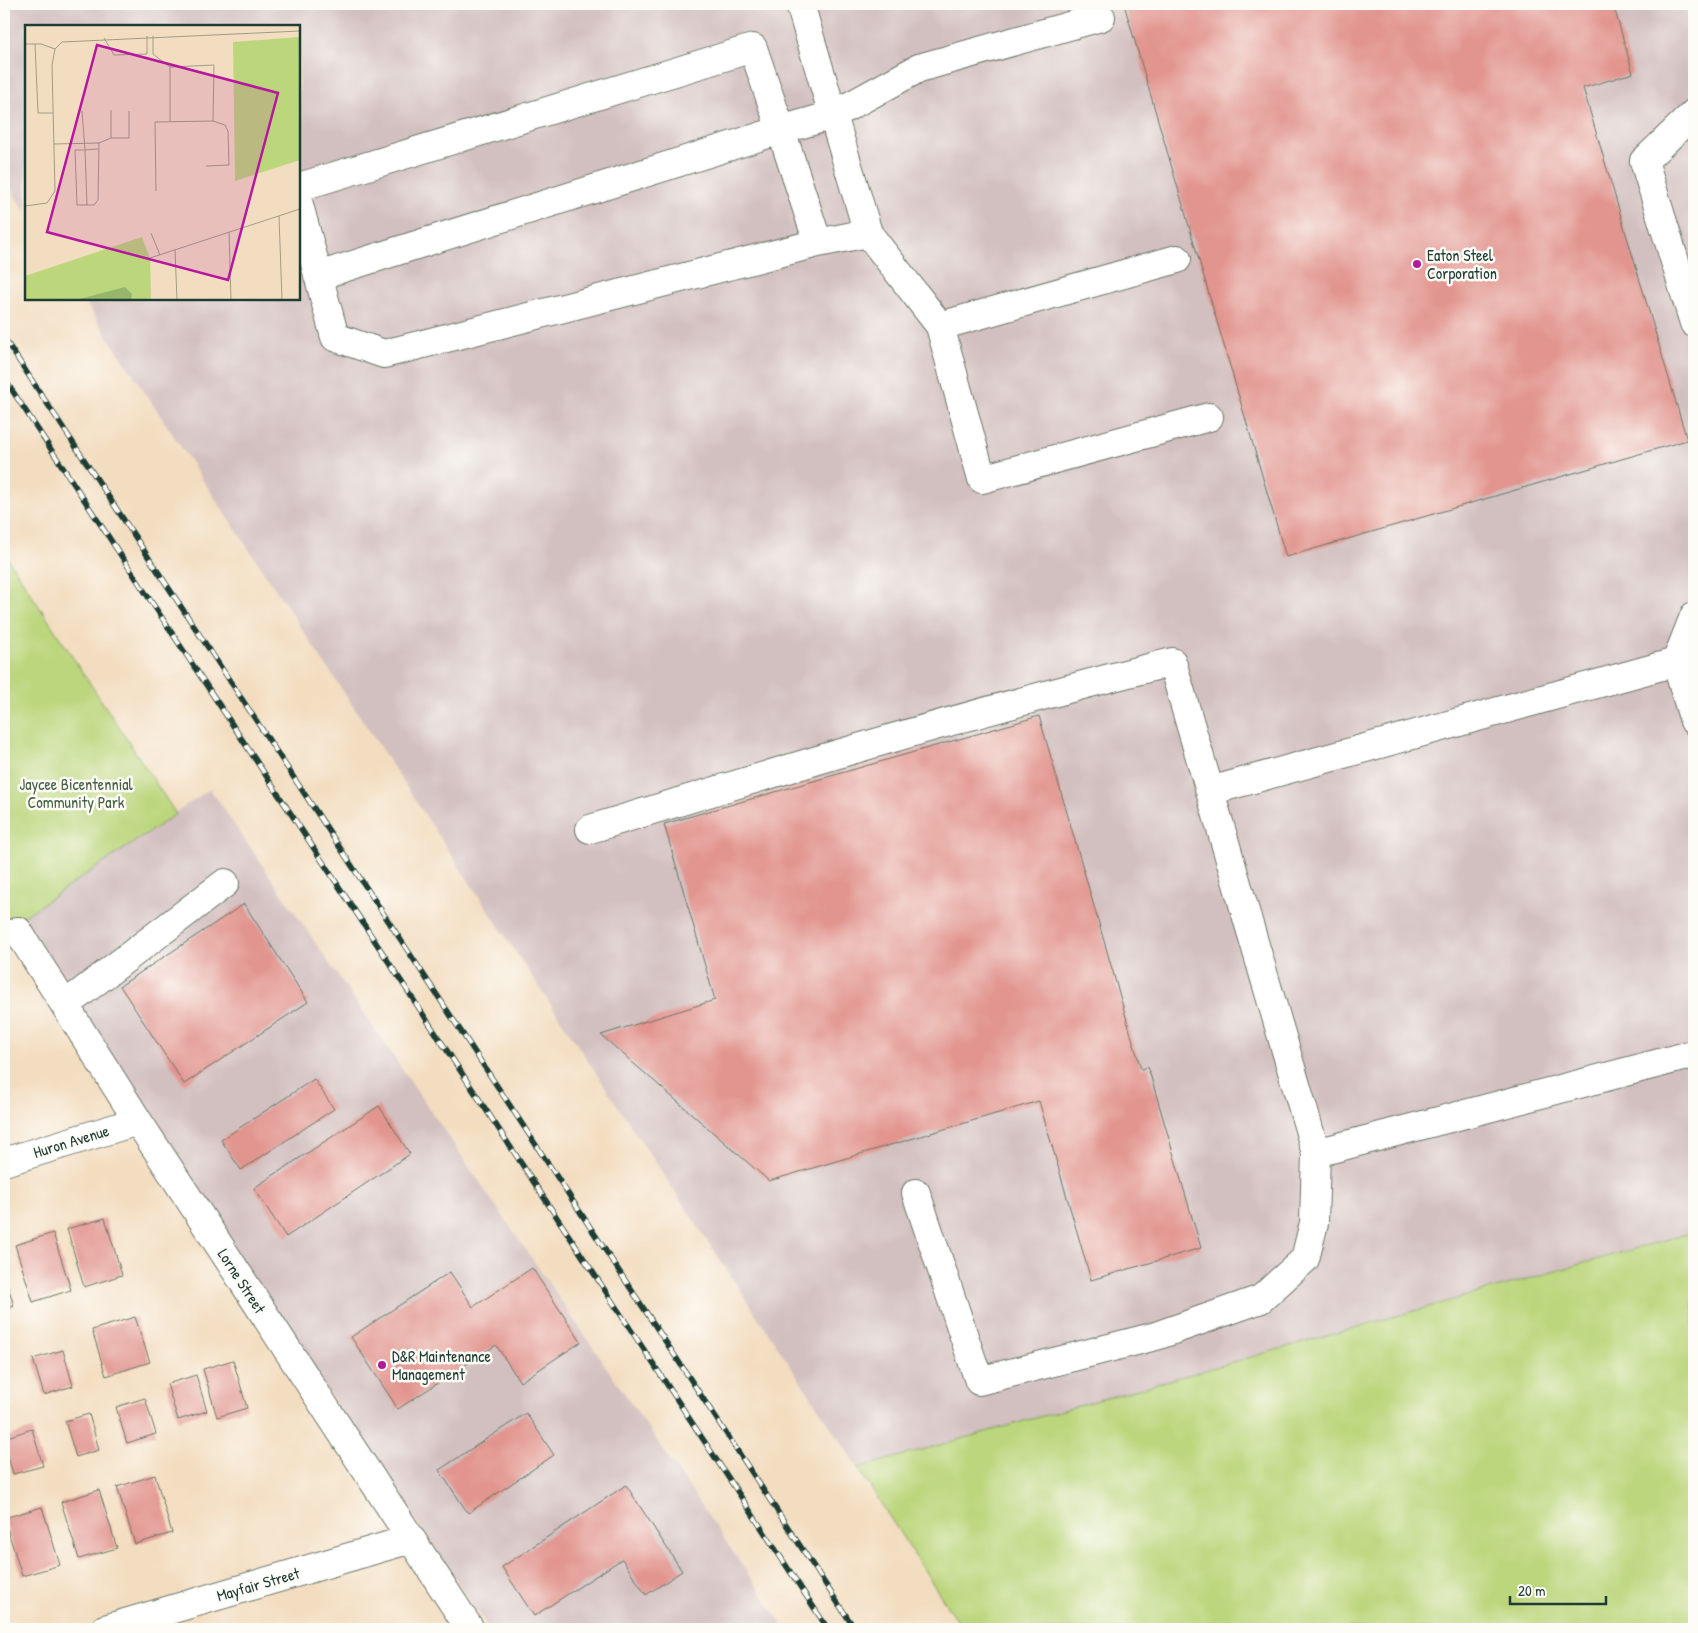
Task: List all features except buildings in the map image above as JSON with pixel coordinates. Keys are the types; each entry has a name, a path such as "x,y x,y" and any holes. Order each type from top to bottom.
{"street":[{"path":"800,4 868,233 940,326 982,479 1209,418"},
{"path":"318,276 833,115 919,68 1102,17"},
{"path":"300,187 753,48 818,243"},
{"path":"1694,114 1644,160 1694,323"},
{"path":"300,209 335,337 384,354 818,243 868,233"},
{"path":"940,326 1177,259"},
{"path":"1694,616 1676,662 1694,721"},
{"path":"590,829 771,774 1088,683 1172,662 1316,1153 1314,1223 1305,1259 1261,1299 1156,1336 979,1381 916,1193"},
{"path":"1210,791 1676,662"},
{"path":"65,1005 225,883"},
{"name":"Lorne Street","path":"18,931 138,1121 470,1629"},
{"path":"1316,1153 1694,1054"},
{"name":"Huron Avenue","path":"4,1162 138,1121"},
{"name":"Mayfair Street","path":"105,1629 410,1539"}],"shaded area":[{"path":"4,4 1694,4 1694,1234 858,1468 84,300 300,300 300,25 25,25 25,211 4,179"},
{"path":"210,789 785,1629 489,1629 11,925"}],"green space":[{"name":"Jaycee Bicentennial Community Park","path":"4,553 176,814 11,925 4,927"},
{"path":"1694,1232 1694,1629 962,1629 858,1468"}],"railway":[{"path":"4,338 855,1629"},
{"path":"4,378 828,1629"}],"place":[{"name":"Eaton Steel Corporation","path":"1417,264"},
{"name":"D&R Maintenance Management","path":"382,1365"}]}
